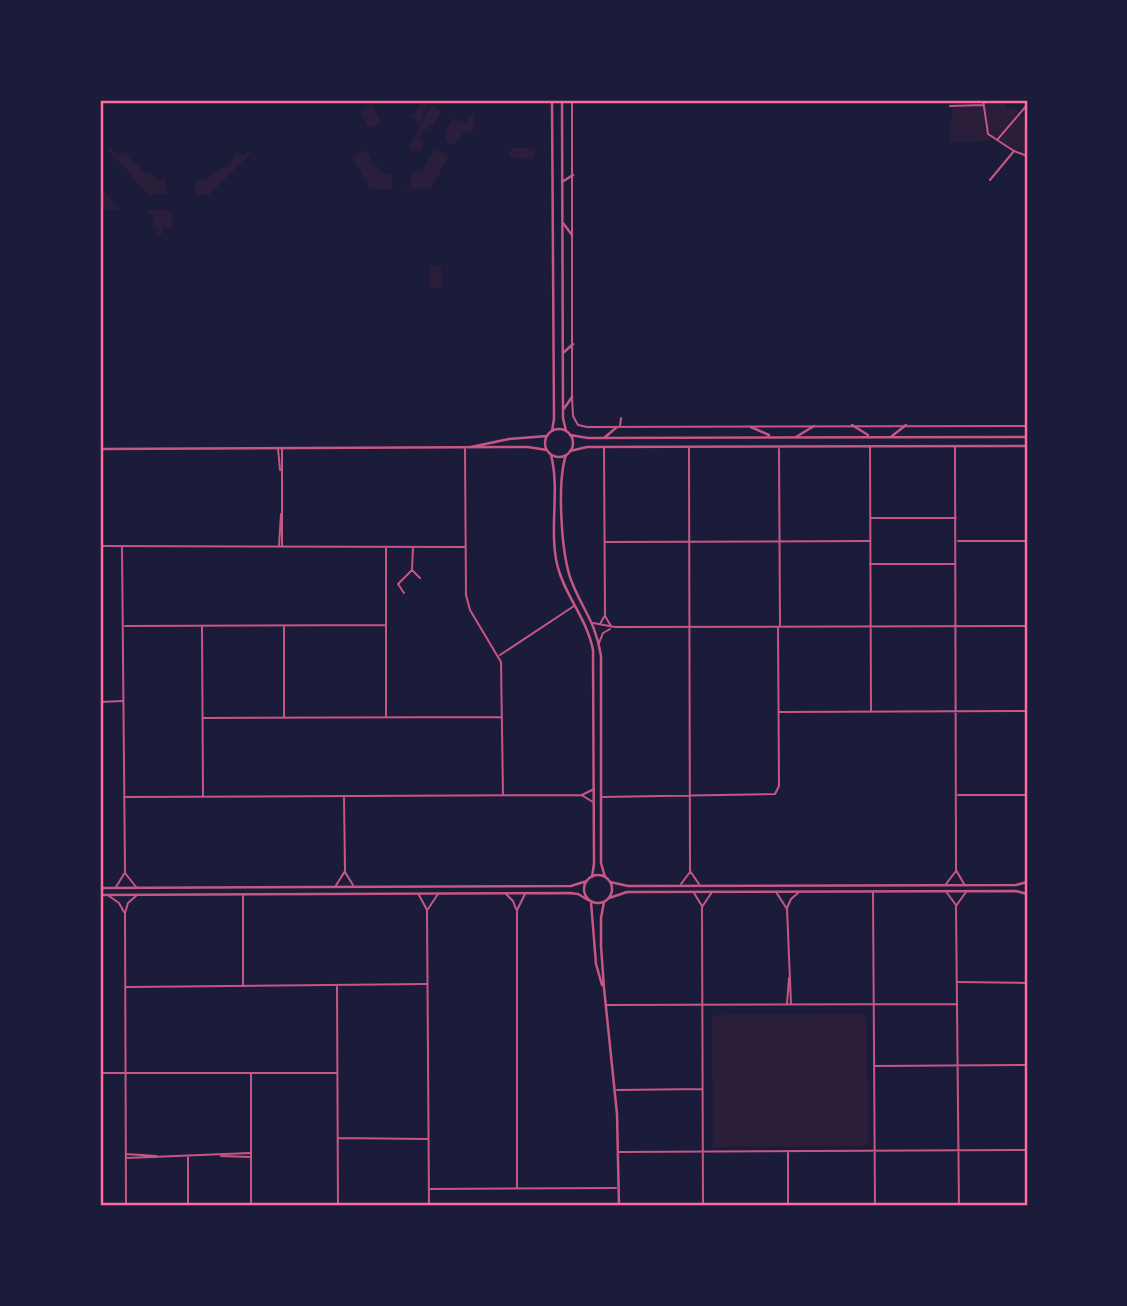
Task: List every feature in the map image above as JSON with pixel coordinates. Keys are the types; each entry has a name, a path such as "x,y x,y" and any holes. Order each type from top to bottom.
{"street":[{"path":"552,100 552,431"},
{"path":"562,100 563,410 566,431"},
{"path":"572,100 572,397 573,416 578,425 587,428 1027,426"},
{"path":"983,100 986,130 996,141 1027,156"},
{"path":"950,106 984,105"},
{"path":"996,141 1027,105"},
{"path":"990,180 1014,151"},
{"path":"562,183 573,175"},
{"path":"563,223 572,234"},
{"path":"563,353 573,344"},
{"path":"563,410 572,397"},
{"path":"604,438 618,427 621,418"},
{"path":"852,425 871,436"},
{"path":"891,436 906,425"},
{"path":"796,437 814,426"},
{"path":"751,427 772,437"},
{"path":"551,455 566,455 570,451 573,442 566,431 552,431 545,443 554,468 555,554 559,574 588,629 593,650 592,877"},
{"path":"570,435 604,438 1027,437"},
{"path":"464,448 509,439 547,436"},
{"path":"601,797 769,795 775,794 778,789 779,446"},
{"path":"870,446 871,712"},
{"path":"955,446 956,870 965,884"},
{"path":"570,451 583,447 1027,446"},
{"path":"100,449 528,447 547,450"},
{"path":"599,625 604,615 604,447"},
{"path":"680,885 690,871 689,447"},
{"path":"280,448 280,546"},
{"path":"464,448 467,603 499,656 503,678 503,796"},
{"path":"566,455 563,470 565,555 574,586 593,623 602,668 601,867 612,888 609,898"},
{"path":"870,518 957,518"},
{"path":"605,542 870,541"},
{"path":"957,541 1027,541"},
{"path":"100,546 465,547"},
{"path":"122,546 125,873 137,888"},
{"path":"386,546 386,718"},
{"path":"404,593 398,582 412,570 413,547"},
{"path":"870,564 957,564"},
{"path":"412,570 421,578"},
{"path":"499,656 575,606"},
{"path":"604,615 608,623 615,627"},
{"path":"593,623 615,627 1027,626"},
{"path":"123,626 386,625"},
{"path":"202,626 203,796"},
{"path":"284,627 284,718"},
{"path":"599,643 603,633 615,627"},
{"path":"100,702 123,701"},
{"path":"778,712 1027,711"},
{"path":"203,718 502,716"},
{"path":"124,797 582,795 594,789"},
{"path":"582,795 594,803"},
{"path":"957,795 1027,795"},
{"path":"344,796 345,871 356,887"},
{"path":"946,884 956,870"},
{"path":"335,887 345,871"},
{"path":"690,871 700,885"},
{"path":"115,888 125,873"},
{"path":"100,888 575,886 592,877 605,877"},
{"path":"587,881 584,891 590,901 596,964 604,988"},
{"path":"610,882 628,886 1016,885 1027,882"},
{"path":"702,907 713,891"},
{"path":"619,1206 619,1152 604,988 601,918 604,902 609,898 622,892 713,891 1016,891 1027,894"},
{"path":"692,892 702,907 704,1206"},
{"path":"775,892 787,909"},
{"path":"791,1004 787,909 798,892"},
{"path":"873,892 875,1206"},
{"path":"947,892 957,906"},
{"path":"959,1206 957,906 966,892"},
{"path":"505,893 517,910"},
{"path":"517,1188 517,910 526,893"},
{"path":"100,895 574,893 590,901 604,902"},
{"path":"418,894 427,910 429,1206"},
{"path":"427,910 438,894"},
{"path":"106,895 119,903 125,913"},
{"path":"126,1206 125,913 128,903 138,895"},
{"path":"243,895 244,987"},
{"path":"787,1004 789,977"},
{"path":"957,982 1027,983"},
{"path":"126,987 428,984"},
{"path":"337,986 338,1206"},
{"path":"606,1005 957,1004"},
{"path":"874,1066 1027,1065"},
{"path":"100,1073 337,1073"},
{"path":"251,1073 251,1206"},
{"path":"615,1090 703,1089"},
{"path":"338,1138 428,1139"},
{"path":"619,1152 1027,1150"},
{"path":"788,1151 788,1206"},
{"path":"126,1156 251,1155"},
{"path":"188,1156 188,1206"},
{"path":"428,1189 619,1188"}],"shaded area":[{"path":"370,100 381,123 369,128 360,112 371,104"},
{"path":"422,100 433,100 419,123 410,116"},
{"path":"984,100 1006,100 1006,109 1015,107 1019,113 996,138 987,127"},
{"path":"431,104 441,111 433,127 430,125 427,131 424,129 419,138 424,144 421,151 411,151 409,147"},
{"path":"980,106 983,110 985,131 991,141 950,142 952,107"},
{"path":"472,114 474,130 463,133 455,145 444,140 453,118 466,123"},
{"path":"1020,115 1025,116 1023,125 1027,126 1027,155 1000,140"},
{"path":"111,148 117,156 126,151 133,163 139,162 142,171 153,174 155,180 166,180 166,194 149,195 108,150"},
{"path":"512,148 537,148 534,150 534,159 511,158 508,153"},
{"path":"248,150 251,153 209,195 195,195 195,180 207,180 210,174 230,164 236,152 244,156"},
{"path":"362,150 364,153 367,151 375,167 380,167 380,173 392,174 392,187 396,189 370,189 352,156"},
{"path":"439,150 449,156 431,188 406,189 410,187 411,173 423,173 427,161"},
{"path":"102,189 120,209 120,211 102,210"},
{"path":"148,210 172,210 173,228 162,228 162,235 156,235 153,215 148,215"},
{"path":"429,266 441,266 442,288 430,288"},
{"path":"863,1014 867,1020 868,1143 864,1146 713,1147 712,1018 716,1015"}]}
